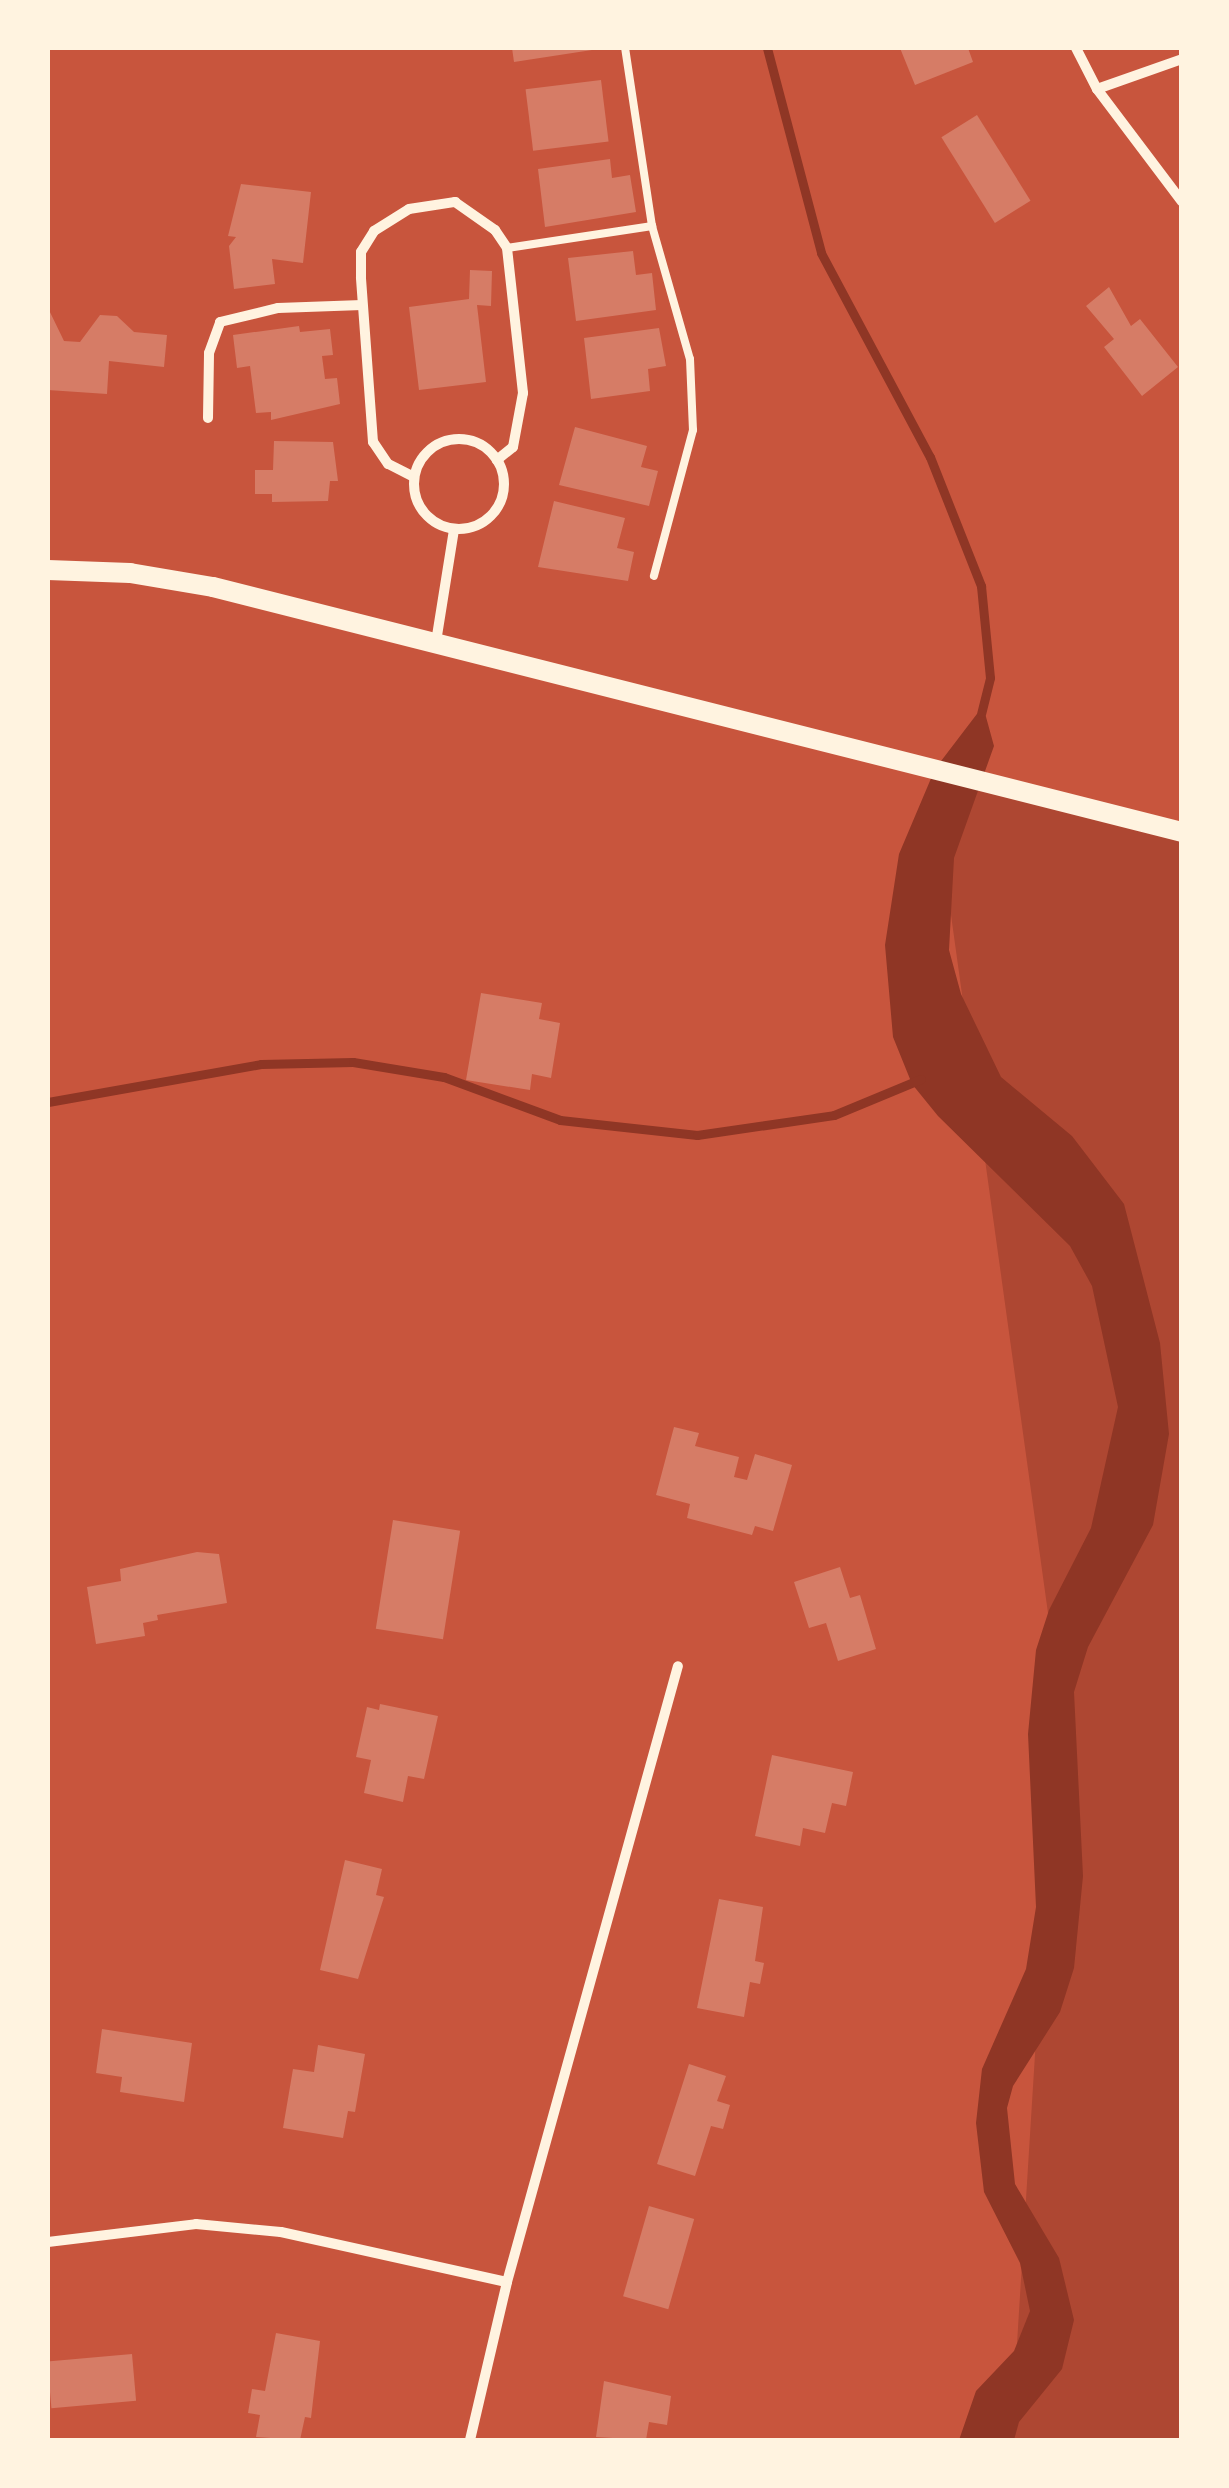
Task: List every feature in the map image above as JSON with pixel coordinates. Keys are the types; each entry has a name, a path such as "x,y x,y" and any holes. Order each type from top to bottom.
{"main road":[{"path":"48,570 130,573 212,587 1182,832"}],"street":[{"path":"1076,48 1097,88 1182,202"},
{"path":"1097,88 1182,59"},
{"path":"414,476 388,464 373,442 362,305 361,252 374,230 408,209 456,202 494,230 506,248 523,393 513,448 497,460"},
{"path":"208,418 209,353 220,322 278,308 362,305"},
{"path":"454,438 476,441 497,460 504,480 492,516 454,530 423,513 414,476 425,454 454,438"},
{"path":"436,642 454,530"},
{"path":"470,2440 508,2282 678,1666"},
{"path":"48,2242 196,2224 281,2232 508,2282"}],"lane":[{"path":"626,48 652,226 690,359 693,430 654,576"},
{"path":"506,248 652,226"}],"shaded area":[{"path":"983,706 994,746 954,858 949,950 961,994 1001,1077 1072,1136 1124,1204 1160,1343 1169,1434 1153,1525 1088,1647 1074,1692 1083,1876 1074,1968 1060,2012 1013,2086 1007,2108 1015,2184 1059,2258 1074,2320 1062,2369 1019,2422 1014,2440 959,2440 976,2391 1014,2351 1030,2311 1020,2263 984,2192 976,2123 982,2069 1026,1969 1036,1907 1028,1734 1036,1650 1049,1610 1091,1528 1118,1407 1092,1286 1070,1246 938,1116 912,1084 893,1037 885,945 899,854 935,769"},
{"path":"931,771 1181,831 1181,2440 1011,2440 1058,1685"}],"building":[{"path":"512,48 592,48 592,50 514,62"},
{"path":"900,48 968,48 973,62 915,85"},
{"path":"601,80 609,142 533,151 526,89"},
{"path":"977,115 1031,201 995,223 941,137"},
{"path":"610,159 612,178 630,175 636,212 545,227 538,169"},
{"path":"241,184 311,192 303,263 272,259 275,284 234,289 229,246 236,237 228,236"},
{"path":"633,251 636,275 652,273 656,310 576,321 568,258"},
{"path":"470,270 492,271 491,306 477,305 486,382 419,390 409,307 469,299"},
{"path":"1109,287 1131,326 1140,319 1178,367 1142,396 1104,347 1114,339 1086,306"},
{"path":"48,308 64,341 80,342 100,315 117,316 134,332 167,335 164,367 109,361 107,394 48,390"},
{"path":"299,326 300,332 330,329 333,355 322,356 325,379 337,378 340,404 271,420 271,412 256,413 250,366 237,368 233,335"},
{"path":"659,328 666,366 648,369 650,391 591,399 584,338"},
{"path":"575,427 647,446 641,467 658,471 649,506 559,485"},
{"path":"274,441 333,442 338,481 330,481 328,501 272,502 272,494 255,494 255,470 273,470"},
{"path":"554,501 625,518 617,548 634,552 628,581 538,567"},
{"path":"481,993 542,1003 539,1019 560,1023 551,1078 532,1074 530,1090 466,1080"},
{"path":"674,1427 699,1433 695,1446 739,1457 734,1477 747,1480 755,1454 792,1465 773,1531 755,1526 752,1535 687,1518 690,1504 656,1495"},
{"path":"393,1520 460,1531 443,1639 376,1629"},
{"path":"197,1552 219,1554 227,1603 157,1615 158,1620 143,1623 145,1636 96,1644 87,1587 121,1581 120,1569"},
{"path":"840,1567 850,1598 860,1595 876,1649 838,1661 826,1623 809,1628 794,1582"},
{"path":"380,1704 438,1716 424,1779 408,1776 403,1802 364,1793 371,1760 356,1757 367,1707 379,1710"},
{"path":"772,1755 853,1772 846,1806 832,1803 825,1833 803,1828 800,1846 755,1836"},
{"path":"345,1860 382,1869 376,1895 384,1897 358,1979 320,1970"},
{"path":"719,1899 763,1907 755,1961 764,1963 760,1984 750,1982 744,2017 697,2008"},
{"path":"102,2029 192,2043 184,2102 120,2092 122,2077 96,2073"},
{"path":"318,2045 365,2054 355,2112 348,2111 343,2138 283,2128 293,2069 314,2072"},
{"path":"689,2064 726,2076 717,2101 730,2105 723,2129 711,2126 695,2176 657,2164"},
{"path":"649,2206 694,2219 668,2309 623,2296"},
{"path":"276,2333 320,2341 311,2418 305,2417 300,2440 256,2437 260,2415 248,2413 252,2389 265,2391"},
{"path":"132,2354 136,2401 51,2408 48,2361"},
{"path":"604,2381 671,2396 667,2425 649,2422 646,2440 596,2437"}],"waterway":[{"path":"767,48 821,253 930,457 981,586 990,678 981,713"},
{"path":"48,1102 261,1064 353,1062 444,1077 560,1120 697,1135 834,1115 921,1079"}]}
